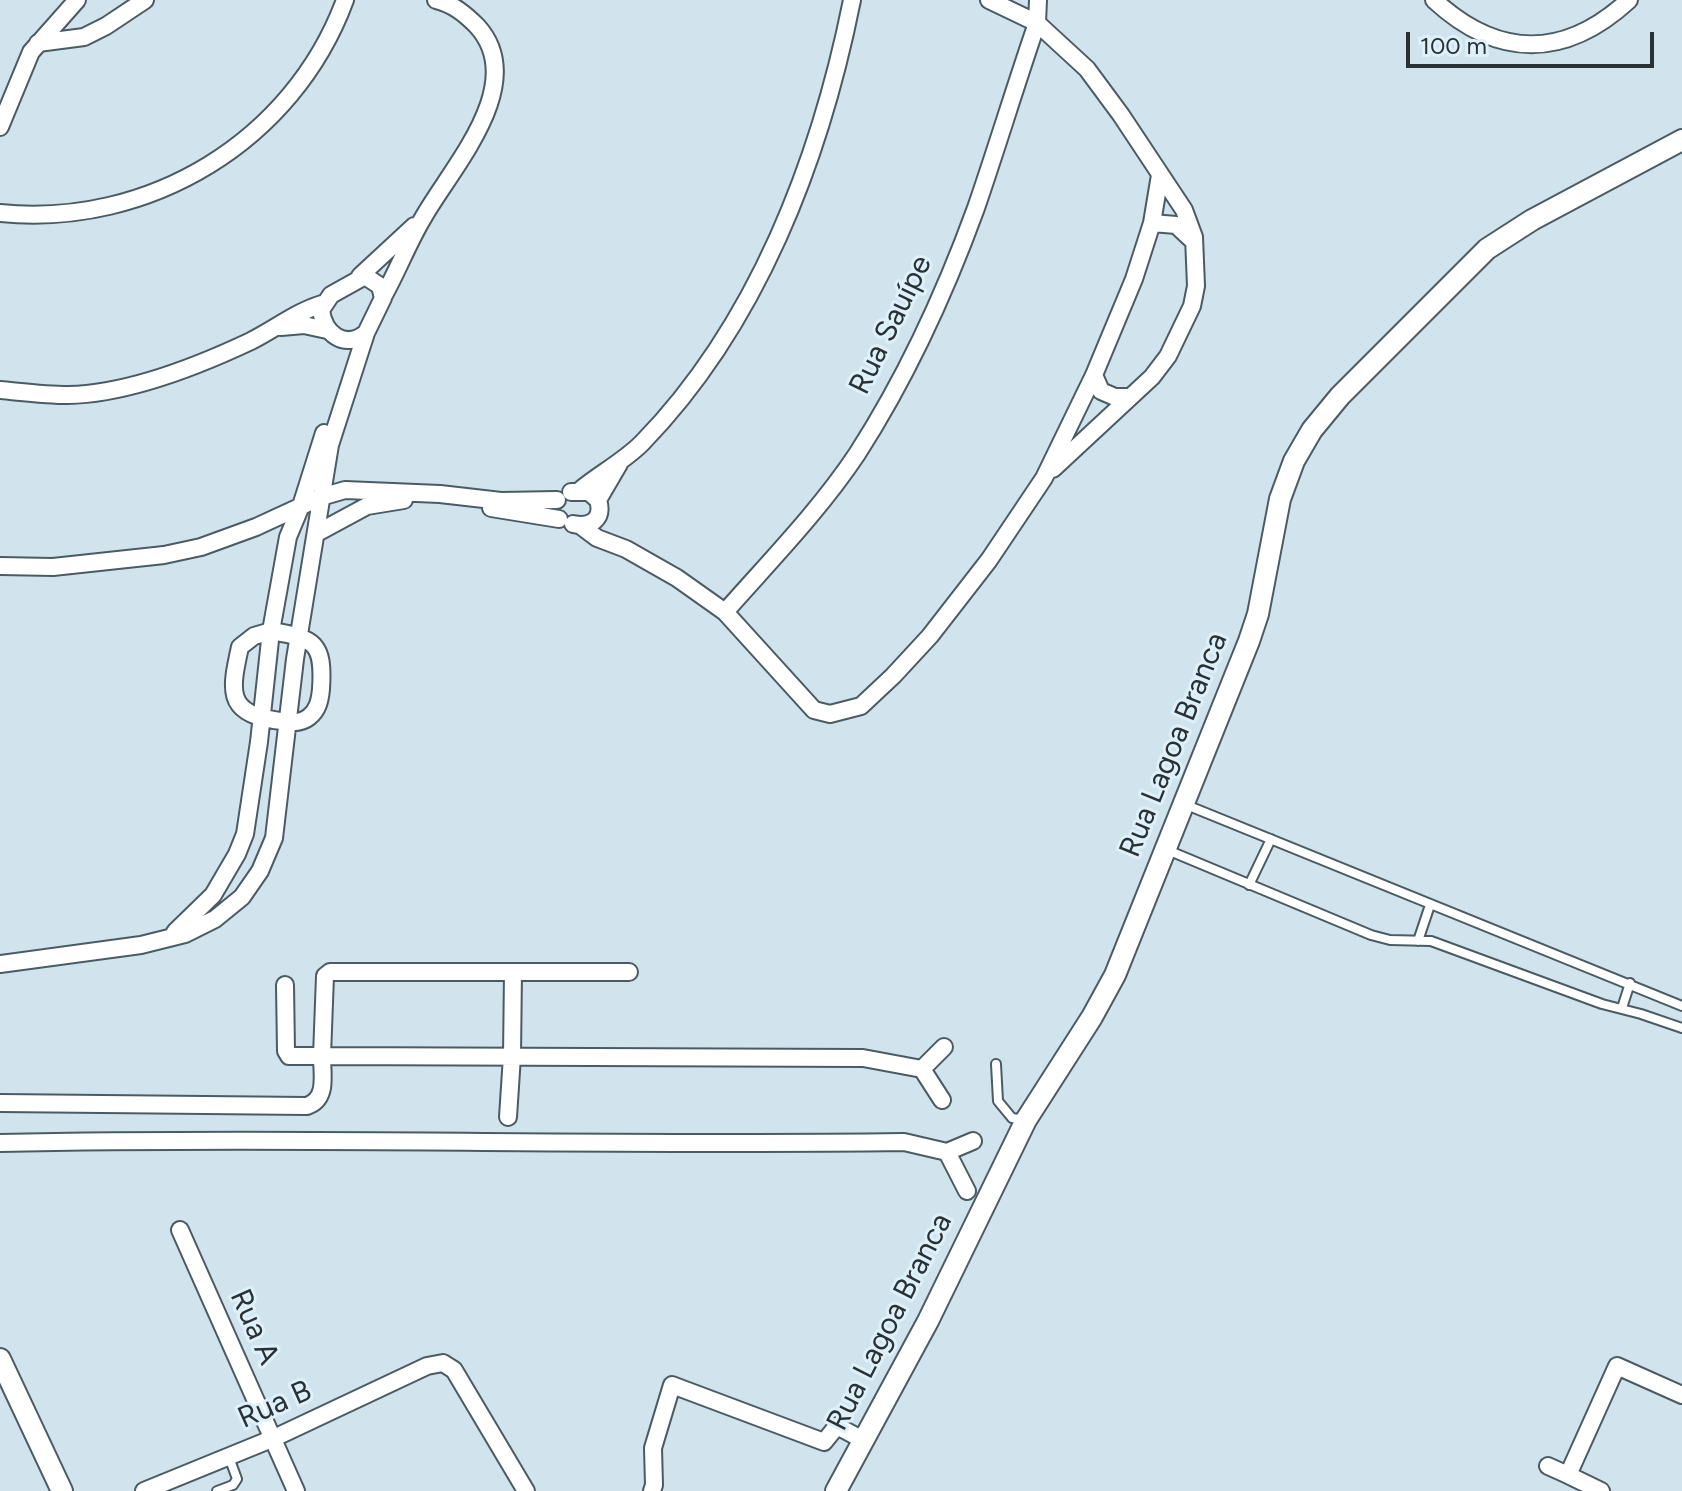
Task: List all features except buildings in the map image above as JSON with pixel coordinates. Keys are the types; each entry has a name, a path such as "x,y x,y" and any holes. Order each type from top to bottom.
{"street":[{"path":"0,127 31,52 77,0"},
{"path":"38,43 84,37 145,0"},
{"path":"0,213 25,216 68,214 99,208 154,191 221,158 260,130 291,96 316,63 345,0"},
{"path":"167,938 213,895 245,834 271,631 288,537 366,333 422,220 463,156 493,95 494,70 483,33 449,3 436,0"},
{"path":"0,566 53,567 164,555 201,547 256,527 321,497 355,490 501,501 557,500 579,491 620,463 642,443 694,381 744,305 779,234 808,164 831,88 852,0"},
{"path":"989,0 1037,23 1087,69 1184,210 1194,243 1196,286 1182,328 1168,356 1152,377 1044,478"},
{"name":"Rua Sauípe","path":"725,612 809,519 857,454 907,366 933,313 975,209 1037,23 1038,0"},
{"path":"1434,0 1461,23 1490,38 1519,44 1550,43 1579,35 1609,19 1629,0"},
{"name":"Rua Lagoa Branca","path":"836,1491 928,1321 1026,1120 1107,994 1249,641 1258,614 1280,499 1294,461 1312,430 1340,396 1487,249 1532,220 1682,140"},
{"path":"317,533 367,506 395,501 476,505 559,519 581,526 597,538 626,549 677,578 725,612 814,710 830,714 861,706 930,636 989,560 1044,478 1094,375 1134,279 1152,223 1160,175"},
{"path":"0,390 70,395 117,387 199,365 322,304 360,276 422,220"},
{"path":"1152,223 1176,225 1194,243"},
{"path":"360,276 375,281 384,295"},
{"path":"0,964 141,945 199,928 242,897 260,871 274,838 298,635 317,533 333,419 346,367 333,334 322,317 322,304"},
{"path":"279,327 304,325 348,342 366,333"},
{"path":"1094,375 1101,391 1115,397 1128,397"},
{"path":"581,526 593,523 620,463"},
{"path":"579,491 589,492 626,549"},
{"path":"557,500 554,511 559,519"},
{"path":"256,527 288,537"},
{"path":"271,631 298,635 312,644 321,654 323,662 320,699 313,714 302,721 288,722 261,718 241,710 234,689 240,647 254,636 271,631"},
{"path":"0,1103 307,1106 317,1103 322,1096 325,976 330,972 629,972"},
{"path":"508,1117 513,972"},
{"path":"285,985 286,1051 289,1056 863,1058 922,1069 942,1100"},
{"path":"922,1069 944,1047"},
{"path":"0,1143 136,1140 306,1143 904,1142 947,1152 973,1141"},
{"path":"947,1152 967,1191"},
{"name":"Rua A","path":"180,1230 296,1491"},
{"path":"0,1359 62,1491"},
{"name":"Rua B","path":"144,1491 274,1438 427,1366 443,1363 454,1370 526,1491"},
{"path":"1568,1475 1610,1363 1682,1395"},
{"path":"652,1491 653,1448 672,1385 824,1442 837,1426 863,1440"},
{"path":"1548,1466 1601,1491"}],"lane":[{"path":"1183,803 1682,1006"},
{"path":"1249,885 1271,839"},
{"path":"1165,849 1371,935 1390,940 1431,941 1602,1004 1682,1028"},
{"path":"1418,941 1430,905"},
{"path":"1622,1008 1630,983"},
{"path":"996,1064 998,1101 1012,1118 1026,1120"},
{"path":"217,1491 233,1485 237,1479 228,1456"}]}
